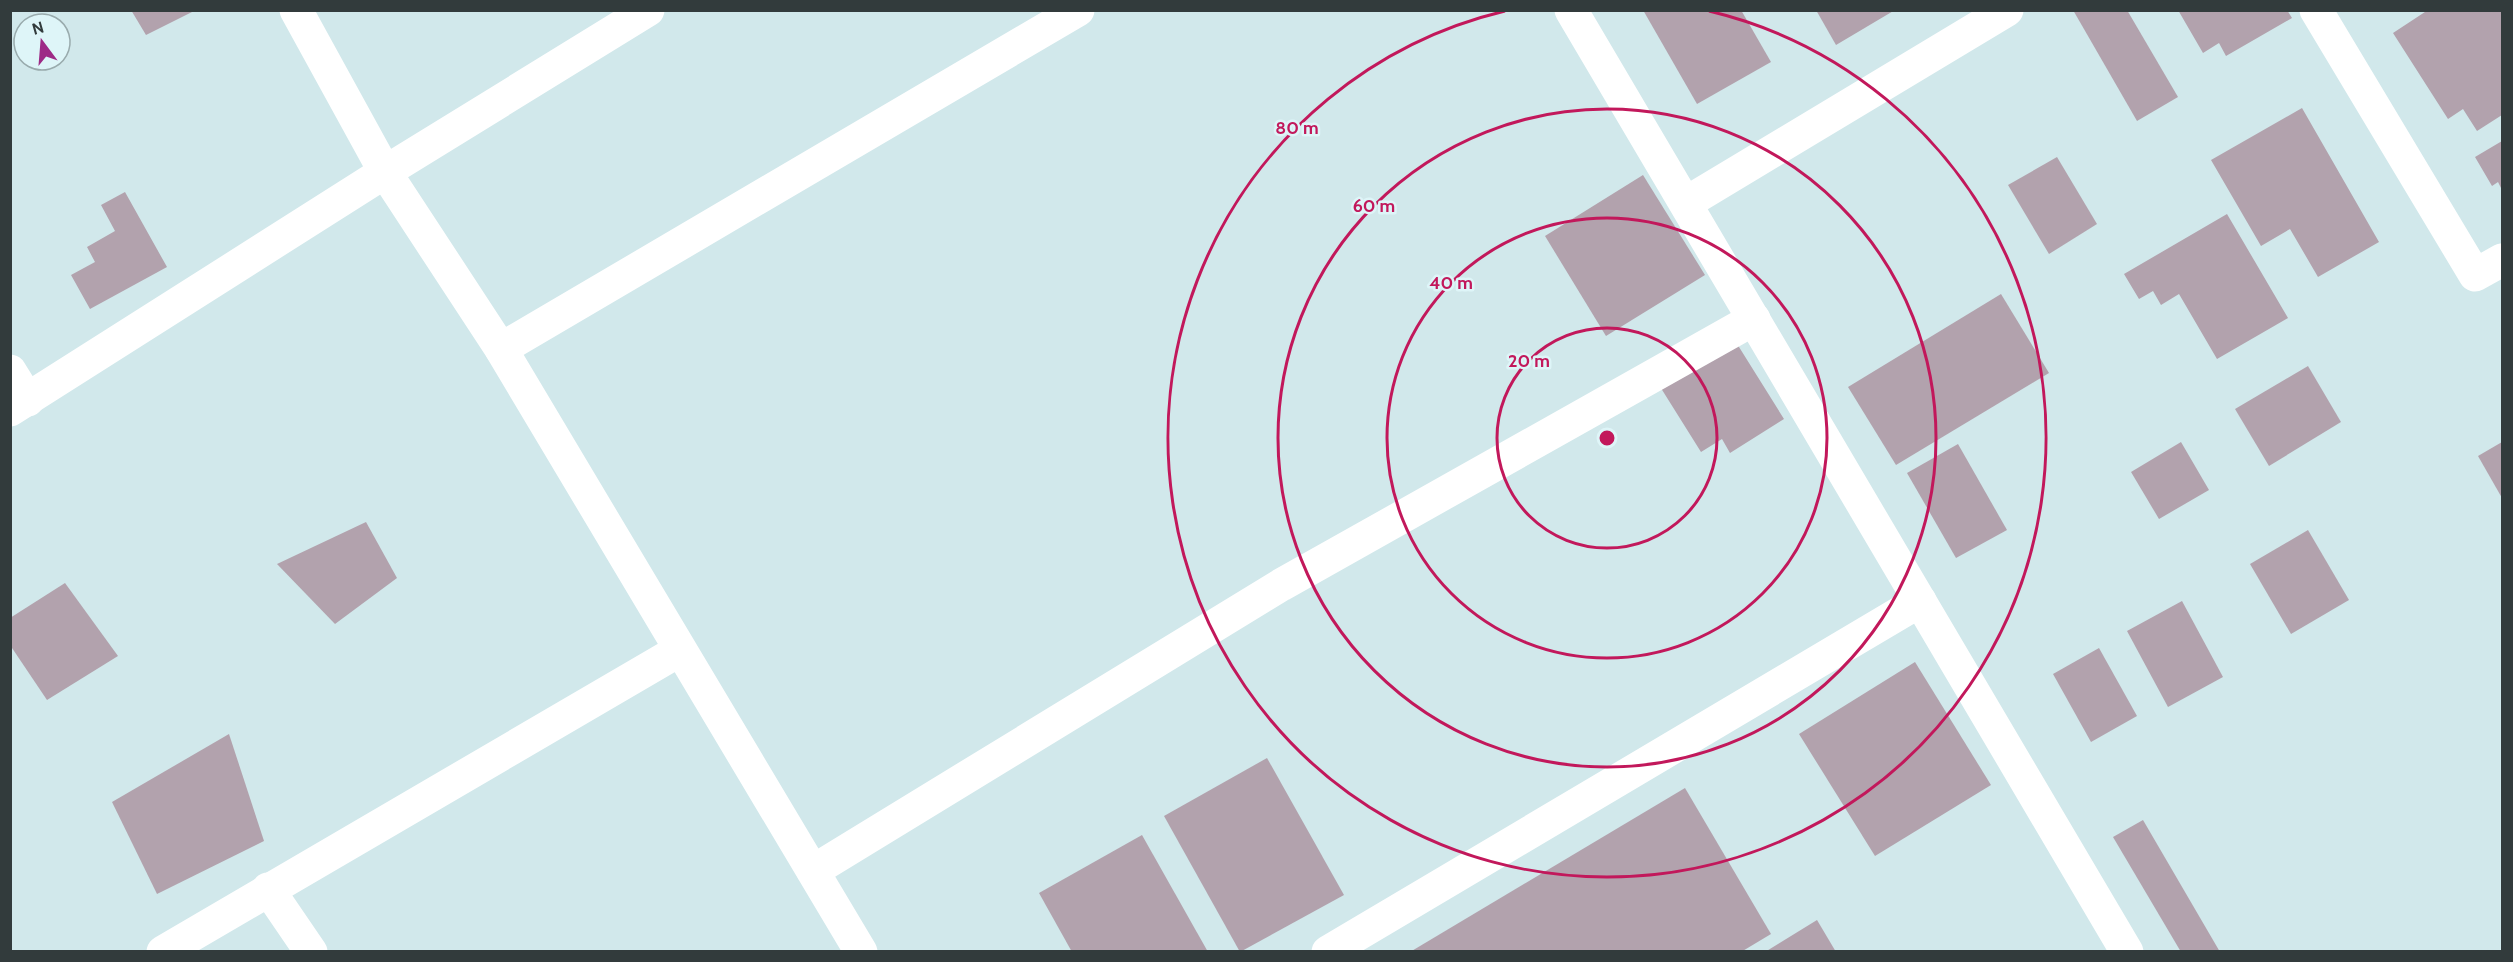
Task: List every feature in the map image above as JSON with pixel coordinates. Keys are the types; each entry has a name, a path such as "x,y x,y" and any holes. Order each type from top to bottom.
{"street":[{"path":"296,10 385,172 501,349 861,951"},
{"path":"10,371 19,405 385,172 648,10"},
{"path":"501,349 1078,10"},
{"path":"1570,10 2127,951"},
{"path":"1686,203 2007,10"},
{"path":"2316,10 2475,275 2502,260"},
{"path":"813,871 1281,585 1754,319"},
{"path":"1328,951 1920,601"},
{"path":"163,951 680,650"},
{"path":"268,890 311,951"}],"building":[{"path":"131,10 196,10 146,35"},
{"path":"1643,10 1741,10 1771,62 1697,104"},
{"path":"1816,10 1895,10 1836,45"},
{"path":"2073,10 2127,10 2178,97 2137,121"},
{"path":"2178,10 2287,10 2292,18 2226,56 2219,43 2203,53"},
{"path":"2428,10 2502,10 2502,115 2477,131 2463,109 2448,119 2393,33"},
{"path":"2302,108 2379,242 2318,277 2290,229 2261,246 2211,160"},
{"path":"2502,141 2502,190 2498,182 2492,186 2475,157"},
{"path":"2057,157 2097,224 2049,254 2008,185"},
{"path":"1643,175 1705,275 1606,336 1545,236"},
{"path":"125,192 167,267 90,309 71,275 95,262 87,247 115,231 101,205"},
{"path":"2227,214 2288,318 2217,359 2179,294 2161,305 2153,291 2139,299 2124,274"},
{"path":"2001,294 2049,373 1896,465 1848,387"},
{"path":"1734,339 1784,419 1730,453 1722,439 1701,452 1659,385"},
{"path":"2308,366 2341,422 2269,466 2235,409"},
{"path":"2181,442 2209,490 2159,519 2131,472"},
{"path":"2502,442 2502,498 2478,456"},
{"path":"1958,444 2007,530 1956,558 1907,473"},
{"path":"366,522 397,578 335,624 277,564"},
{"path":"2308,530 2349,600 2291,634 2250,564"},
{"path":"65,583 118,656 47,700 10,645 10,618"},
{"path":"2182,601 2223,677 2168,707 2127,631"},
{"path":"2099,648 2137,716 2091,742 2053,674"},
{"path":"1915,662 1991,785 1875,856 1799,734"},
{"path":"229,734 264,841 157,894 112,802"},
{"path":"1267,758 1344,895 1240,952 1164,816"},
{"path":"1685,788 1771,934 1741,952 1410,952"},
{"path":"2143,820 2220,952 2181,952 2113,837"},
{"path":"1142,835 1208,952 1072,952 1039,893"},
{"path":"1817,920 1836,952 1765,952"}]}
